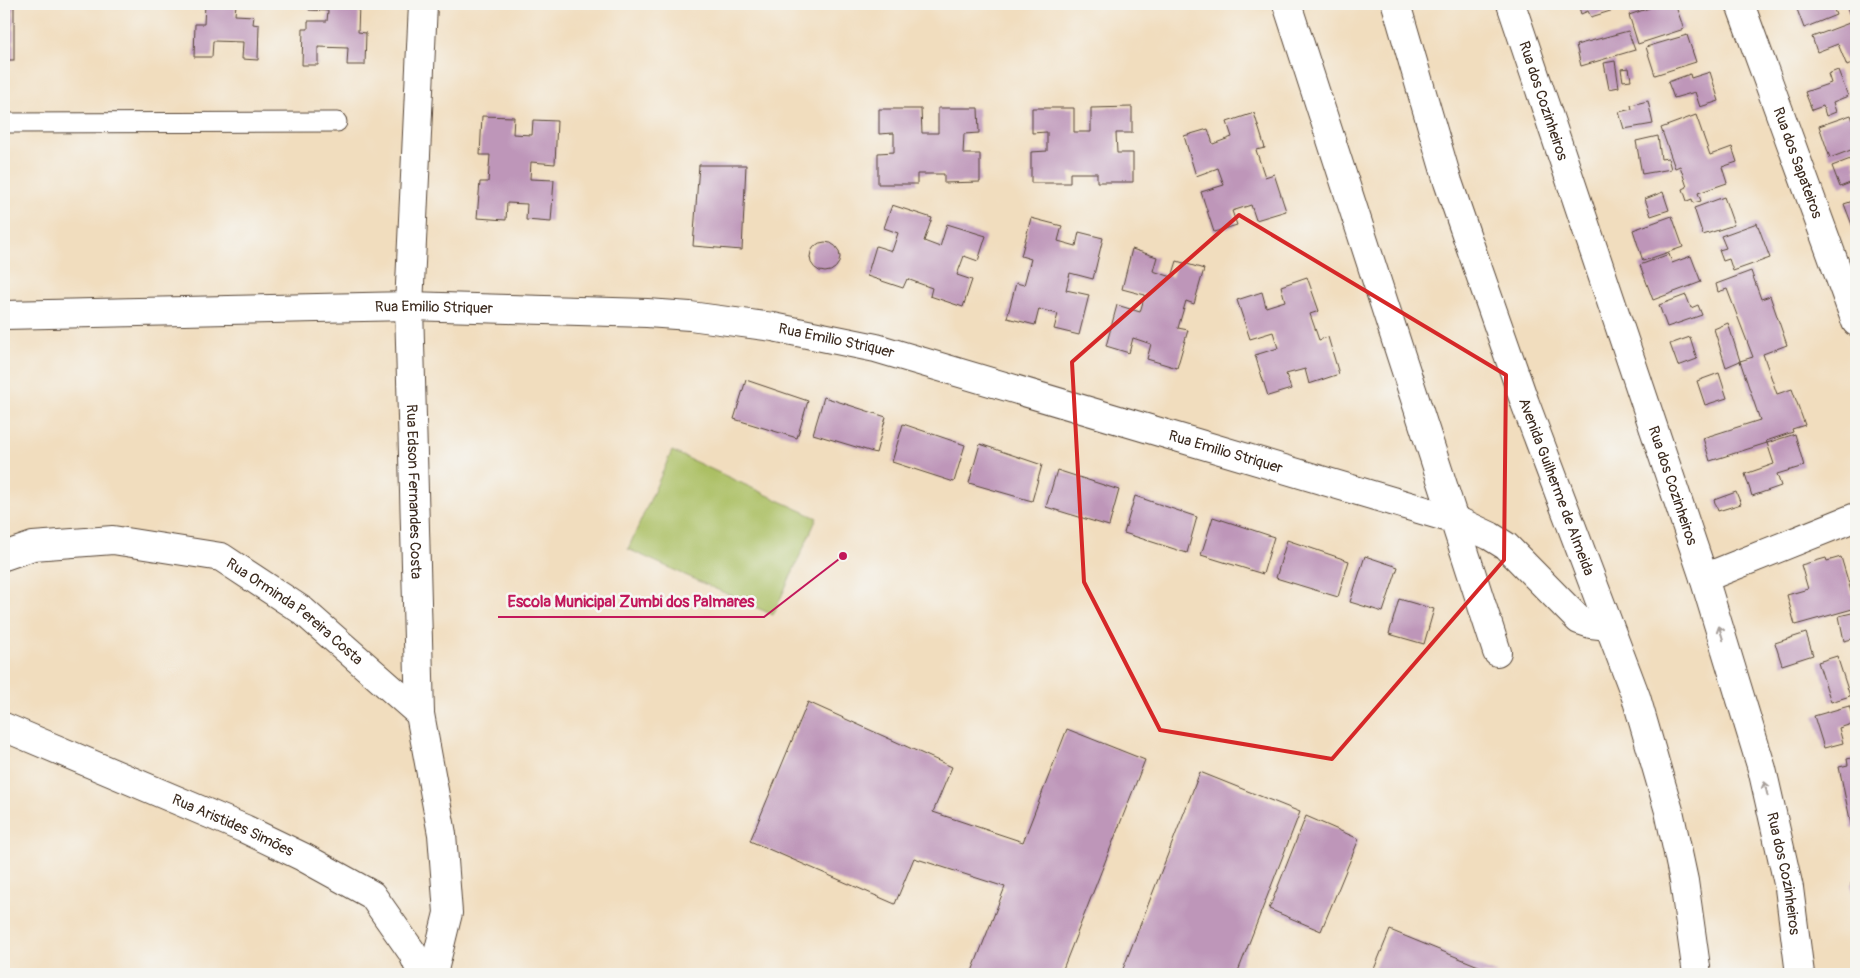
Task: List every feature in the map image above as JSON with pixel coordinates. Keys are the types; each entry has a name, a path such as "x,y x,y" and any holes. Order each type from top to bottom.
{"street":[{"name":"Rua Edson Fernandes Costa","path":"423,4 409,306 420,714 442,834 448,913 433,974"},
{"path":"1287,4 1456,520 1497,652"},
{"name":"Avenida Guilherme de Almeida","path":"1396,4 1450,190 1525,403 1636,697 1669,810 1684,882 1697,974"},
{"name":"Rua dos Cozinheiros","path":"1511,4 1704,578 1762,769 1789,888 1800,974"},
{"name":"Rua dos Sapateiros","path":"1740,4 1854,308"},
{"name":"Rua Emilio Striquer","path":"4,315 409,306 647,313 690,316 773,327 876,348 1456,520 1506,546 1579,620 1591,624 1609,626"},
{"path":"1704,578 1856,517"},
{"name":"Rua Orminda Pereira Costa","path":"4,556 32,546 113,540 221,558 303,611 420,714"},
{"name":"Rua Aristides Simões","path":"4,727 245,829 303,857 372,896 412,952 422,974"}],"lane":[{"path":"4,123 337,122"}],"highlighted area":[{"path":"1239,215 1506,375 1504,560 1332,759 1160,730 1084,582 1072,362"}],"green space":[{"path":"672,451 817,518 773,615 628,549"}],"building":[{"path":"4,4 14,4 14,60 4,60"},
{"path":"205,4 236,4 235,15 254,16 253,24 259,25 258,60 242,59 243,42 213,41 212,57 194,57 195,24 204,24"},
{"path":"309,4 359,4 358,32 366,33 365,65 347,65 348,48 318,47 318,65 302,65 303,29 308,29 308,21 327,21 328,11 309,10"},
{"path":"1578,4 1619,4 1620,8 1591,17 1588,11 1581,14"},
{"path":"1650,4 1675,4 1684,29 1638,44 1629,15 1652,7"},
{"path":"1795,4 1832,4 1836,15 1804,28"},
{"path":"1846,4 1856,4 1856,62 1847,66 1838,44 1817,52 1812,37 1852,22"},
{"path":"1628,31 1635,50 1581,66 1576,45"},
{"path":"1687,35 1696,62 1655,75 1646,47"},
{"path":"1615,61 1619,87 1609,89 1604,63"},
{"path":"1629,68 1631,80 1623,81 1621,69"},
{"path":"1838,70 1848,96 1833,102 1836,112 1826,116 1823,106 1812,110 1805,92 1831,83 1828,74"},
{"path":"1710,72 1719,101 1700,107 1695,92 1674,98 1668,82 1690,74 1691,78"},
{"path":"1648,101 1653,124 1624,129 1619,112 1632,109 1631,105"},
{"path":"1132,107 1132,133 1116,133 1117,153 1133,153 1133,182 1097,182 1097,173 1070,173 1070,183 1031,183 1031,152 1047,151 1047,132 1032,133 1032,108 1074,108 1074,132 1091,132 1091,108"},
{"path":"938,108 978,108 979,133 964,134 963,154 980,154 980,182 944,183 944,174 917,174 917,184 878,184 878,153 894,152 894,133 879,134 879,109 921,109 922,133 938,133"},
{"path":"1254,113 1265,148 1256,150 1265,177 1274,174 1286,211 1256,220 1251,205 1232,211 1237,225 1214,232 1201,192 1224,185 1218,168 1196,176 1184,136 1208,129 1213,144 1232,137 1227,122"},
{"path":"1696,115 1710,155 1732,147 1737,162 1722,167 1727,183 1698,193 1701,201 1693,203 1692,199 1687,201 1683,189 1687,187 1680,166 1675,168 1661,128"},
{"path":"1851,115 1856,129 1856,148 1830,158 1819,126"},
{"path":"482,116 514,117 513,134 532,135 533,120 557,121 555,164 531,162 530,179 554,180 551,222 526,220 527,204 507,203 506,220 477,218 480,182 488,182 490,155 480,155"},
{"path":"1658,136 1661,159 1668,158 1671,169 1642,174 1636,141"},
{"path":"1853,158 1856,167 1856,186 1852,189 1850,183 1840,187 1832,166"},
{"path":"699,165 746,165 742,250 693,246"},
{"path":"1663,192 1669,210 1651,216 1645,199"},
{"path":"1724,197 1734,225 1703,235 1694,208"},
{"path":"1856,200 1856,230 1854,230 1844,204"},
{"path":"892,205 932,218 924,241 940,247 947,224 986,236 978,261 964,256 957,275 972,280 963,307 930,296 932,288 907,279 903,288 867,276 876,246 892,251 898,233 884,228"},
{"path":"1672,216 1683,247 1643,261 1633,230"},
{"path":"1031,218 1062,226 1058,241 1076,246 1079,232 1103,238 1093,279 1070,273 1066,290 1089,295 1079,335 1054,329 1058,314 1039,309 1035,325 1007,318 1016,283 1024,285 1031,259 1021,256"},
{"path":"1757,223 1770,258 1733,271 1729,259 1723,261 1719,250 1726,248 1721,236"},
{"path":"825,242 831,243 839,251 839,263 831,271 825,272 819,271 811,263 810,257 811,251 819,243"},
{"path":"1132,249 1157,257 1153,271 1172,277 1177,261 1204,269 1194,304 1186,301 1178,328 1188,330 1177,368 1147,359 1151,344 1133,338 1129,353 1106,346 1117,305 1140,312 1145,295 1122,289"},
{"path":"1669,254 1672,263 1691,256 1701,282 1653,300 1640,265"},
{"path":"1751,271 1761,299 1770,296 1787,345 1763,354 1777,394 1792,389 1805,425 1792,429 1793,432 1766,441 1767,443 1710,461 1703,438 1760,420 1740,361 1753,357 1727,289 1718,292 1716,284"},
{"path":"1307,277 1319,311 1310,314 1319,340 1328,337 1339,374 1309,384 1305,369 1286,374 1291,389 1268,396 1255,355 1278,348 1273,332 1250,339 1237,300 1262,292 1266,307 1285,301 1281,286"},
{"path":"1686,295 1691,308 1698,305 1702,315 1667,327 1659,305"},
{"path":"1728,323 1740,361 1726,367 1714,329"},
{"path":"1690,337 1697,359 1678,366 1670,344"},
{"path":"1719,373 1727,398 1705,405 1697,381"},
{"path":"746,380 808,401 797,438 734,419"},
{"path":"824,397 886,417 876,453 813,434"},
{"path":"903,424 965,445 954,482 892,462"},
{"path":"1795,434 1804,466 1777,474 1781,486 1752,496 1745,474 1774,464 1767,443"},
{"path":"980,444 1042,465 1032,501 969,483"},
{"path":"1057,470 1119,490 1109,526 1046,507"},
{"path":"1736,492 1741,504 1718,511 1714,500"},
{"path":"1135,496 1197,517 1187,553 1124,533"},
{"path":"1213,517 1274,537 1263,574 1201,555"},
{"path":"1287,540 1349,561 1338,597 1276,578"},
{"path":"1365,556 1398,567 1383,612 1350,602"},
{"path":"1841,557 1856,608 1795,625 1787,595 1808,589 1801,565 1826,558 1827,561"},
{"path":"1399,599 1434,609 1424,644 1389,634"},
{"path":"1856,612 1856,638 1844,641 1839,616"},
{"path":"1806,633 1813,655 1782,665 1775,643"},
{"path":"1837,656 1850,696 1831,702 1818,662"},
{"path":"808,702 952,767 933,812 1023,842 1067,729 1145,760 1061,974 971,974 1005,887 914,858 895,904 750,841"},
{"path":"1849,706 1855,723 1839,728 1843,743 1824,748 1814,716"},
{"path":"1856,757 1856,828 1852,829 1839,767 1848,765 1847,759"},
{"path":"1200,772 1300,812 1237,974 1121,974"},
{"path":"1306,816 1359,839 1321,931 1269,909"},
{"path":"1851,883 1856,883 1856,905 1853,905"},
{"path":"1390,930 1498,974 1372,974"}],"place":[{"name":"Escola Municipal Zumbi dos Palmares","path":"843,556"}]}
